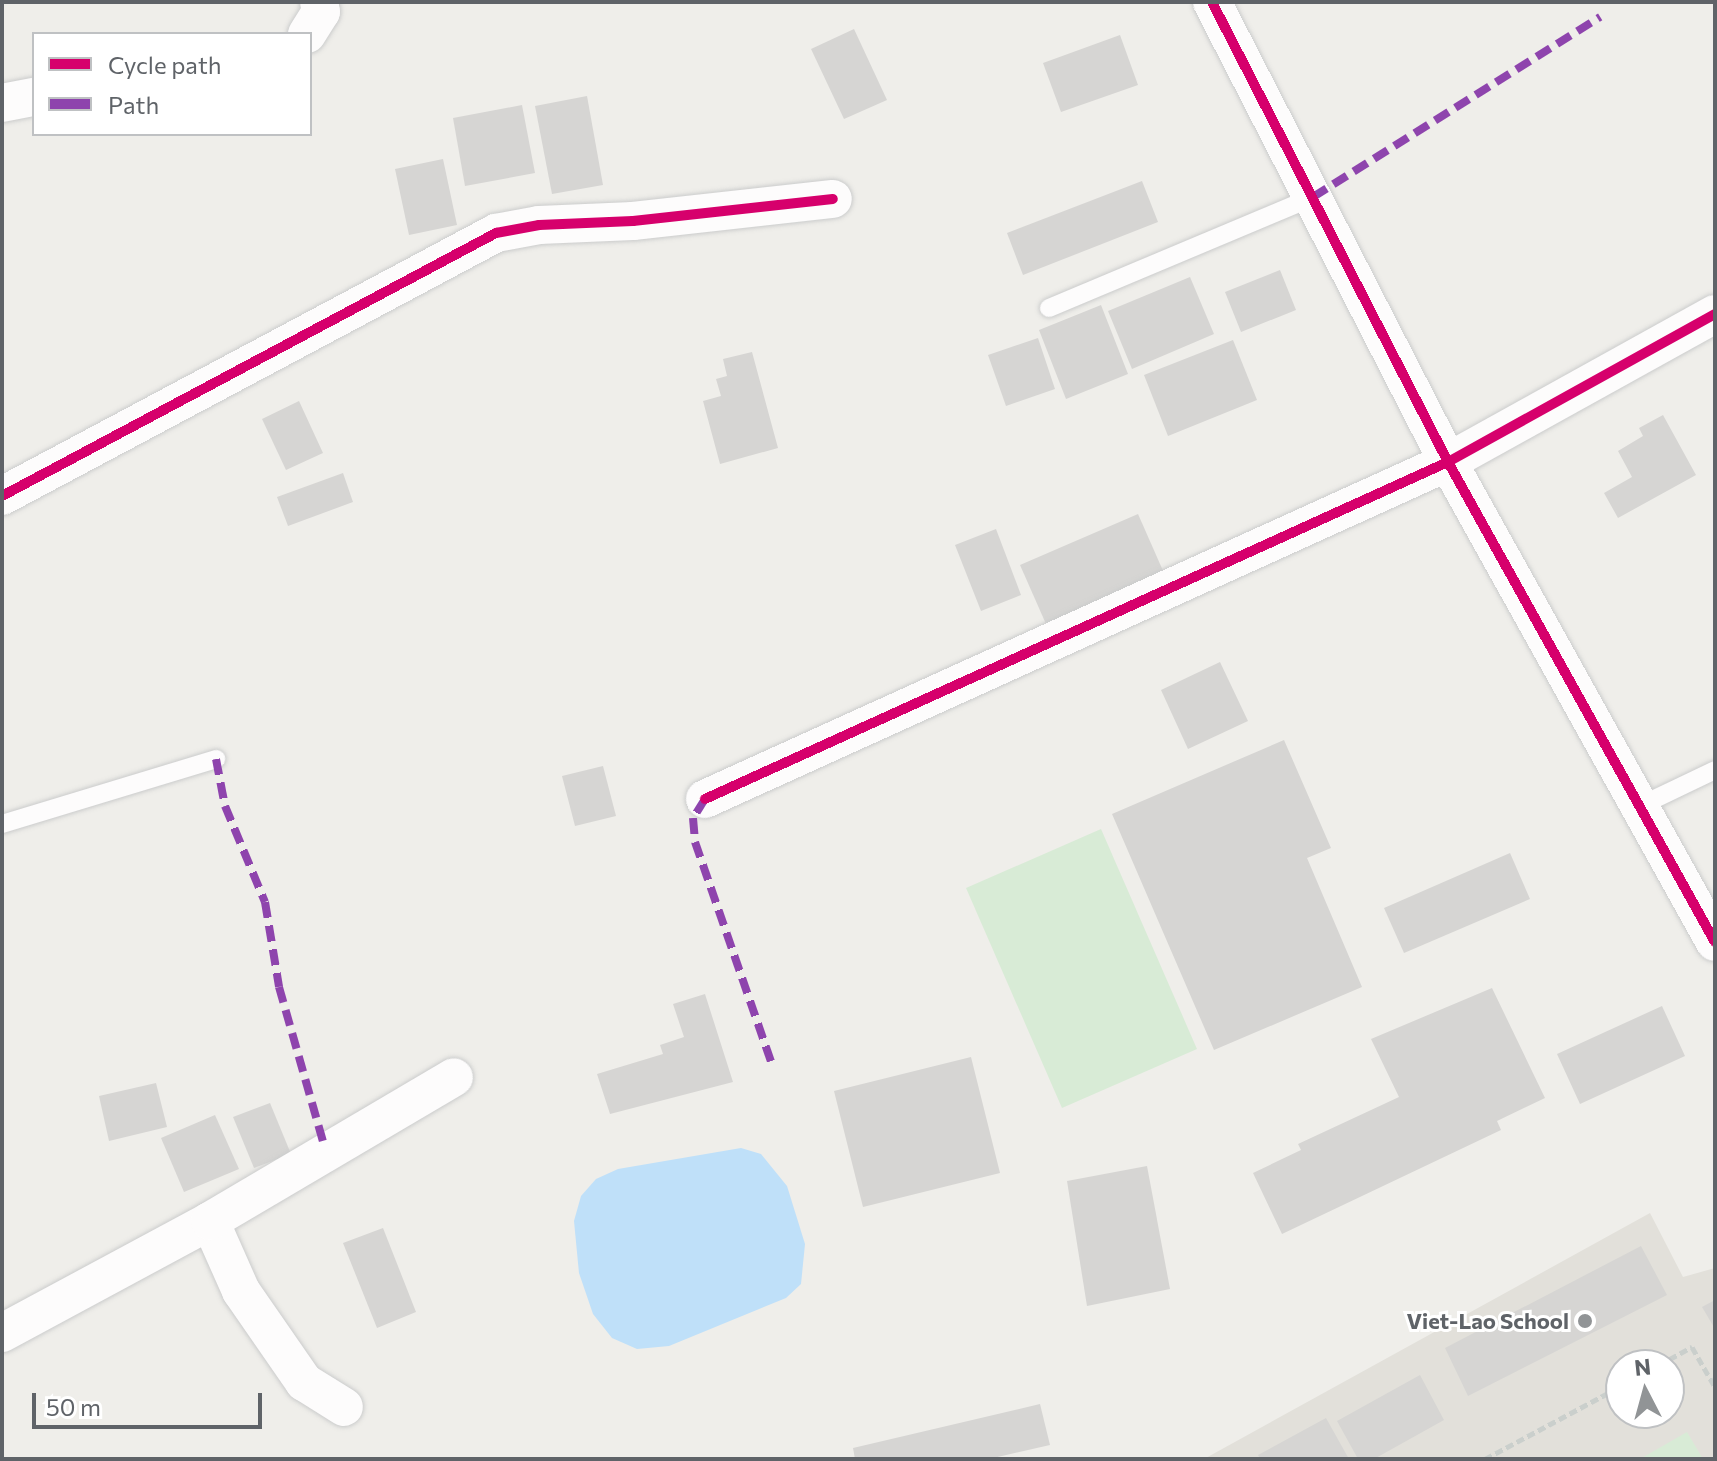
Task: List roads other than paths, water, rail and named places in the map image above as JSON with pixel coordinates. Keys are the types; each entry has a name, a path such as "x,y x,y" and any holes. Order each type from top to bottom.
{"street":[{"path":"308,32 321,12 319,2"},
{"path":"1212,2 1448,462 1715,942"},
{"path":"2,103 32,97"},
{"path":"6,485 496,233 539,225 633,221 833,199"},
{"path":"705,799 1448,462 1715,314"},
{"path":"2,1333 210,1221 454,1077"},
{"path":"210,1221 241,1291 304,1382 344,1407"}],"lane":[{"path":"1049,308 1313,197"},
{"path":"2,824 216,759"},
{"path":"1640,806 1715,770"}],"water":[{"path":"741,1148 761,1154 787,1186 805,1244 801,1284 786,1298 669,1346 637,1349 612,1338 593,1314 579,1273 574,1221 581,1196 596,1179 618,1169"}],"place":[{"name":"Viet-Lao School","path":"1585,1321"}]}
